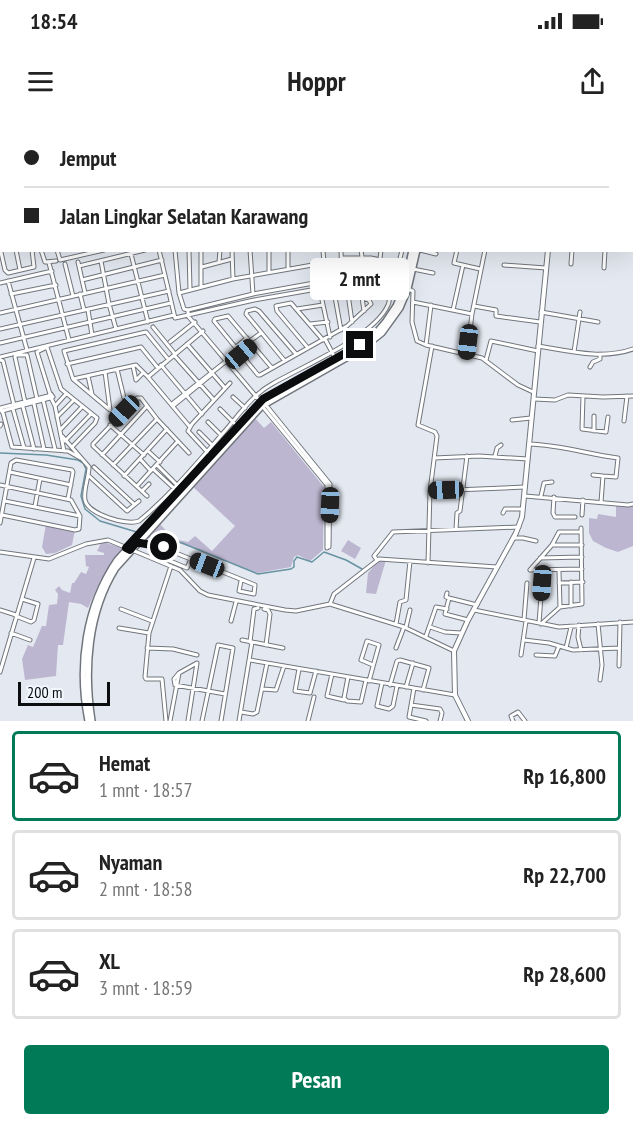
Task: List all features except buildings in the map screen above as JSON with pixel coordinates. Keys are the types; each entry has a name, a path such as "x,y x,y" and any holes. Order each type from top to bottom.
{"main road":[{"path":"321,369 334,358 360,345 375,334 386,321 405,291 412,252"},
{"path":"146,529 177,489 209,454 263,404 321,369 362,349 390,325 400,308 417,252"},
{"path":"90,721 84,667 85,645 91,610 102,582 146,529 263,404"}],"street":[{"path":"1,252 6,272 34,267 32,252"},
{"path":"16,252 20,270"},
{"path":"42,252 43,261 49,263 56,261"},
{"path":"58,252 60,260 93,252"},
{"path":"85,293 78,264 138,252"},
{"path":"160,252 175,318 254,300 343,285 365,284 413,291 412,322 415,338 420,343 486,360 518,385 533,392"},
{"path":"175,252 179,293 182,306 188,310 253,294 342,278 368,278 394,284 405,291"},
{"path":"189,252 190,289"},
{"path":"201,252 201,286"},
{"path":"219,262 220,252"},
{"path":"232,252 233,279"},
{"path":"250,252 250,276 254,300"},
{"path":"269,252 269,272"},
{"path":"288,252 288,269"},
{"path":"323,252 324,263"},
{"path":"341,252 343,285"},
{"path":"362,252 362,257"},
{"path":"380,259 381,252"},
{"path":"394,284 402,252"},
{"path":"427,252 436,254"},
{"path":"457,252 454,264 480,269"},
{"path":"467,354 484,252"},
{"path":"468,721 455,695 454,651 461,633 514,538 523,509 548,252"},
{"path":"572,252 572,264"},
{"path":"604,268 605,252"},
{"path":"131,254 148,322"},
{"path":"179,293 233,279 341,259 362,257 400,264"},
{"path":"201,267 232,259"},
{"path":"82,280 162,260"},
{"path":"101,261 116,330"},
{"path":"49,263 69,340"},
{"path":"65,264 73,296"},
{"path":"453,310 463,265"},
{"path":"504,265 546,268"},
{"path":"413,269 433,273"},
{"path":"0,283 52,271"},
{"path":"0,313 165,275"},
{"path":"8,281 27,350"},
{"path":"11,294 56,285"},
{"path":"230,383 190,427 188,434 209,454 212,445 255,396 273,383 361,334 380,316 389,303 389,295 385,288"},
{"path":"0,329 169,291"},
{"path":"361,291 364,311"},
{"path":"80,294 90,321 92,335"},
{"path":"341,330 335,297 337,295 348,294 352,322"},
{"path":"272,368 228,316 215,319 214,321 258,375 272,368 285,361 324,339 330,337 352,322 371,303 362,298"},
{"path":"297,309 322,302 330,337"},
{"path":"413,302 472,314"},
{"path":"0,343 171,303"},
{"path":"308,348 277,311 276,306 289,303 297,309 324,339 334,358"},
{"path":"426,345 431,305"},
{"path":"474,306 496,310 496,316 540,322"},
{"path":"188,310 188,315 327,485 328,547"},
{"path":"285,361 246,314 248,311 257,310 296,354"},
{"path":"541,312 598,322"},
{"path":"574,352 580,312"},
{"path":"24,448 3,361 0,358 174,315"},
{"path":"170,342 195,322"},
{"path":"310,324 328,322"},
{"path":"153,327 214,400"},
{"path":"148,377 203,331"},
{"path":"105,372 111,409 108,409 74,379 64,351 144,332 148,333 168,359"},
{"path":"172,405 261,333"},
{"path":"238,351 250,341"},
{"path":"486,360 491,341 600,354 617,354 633,349"},
{"path":"186,344 225,388"},
{"path":"428,563 430,491 436,434 418,425 432,346"},
{"path":"67,364 141,347 202,414"},
{"path":"48,348 61,389 96,418 95,423 72,448 66,451 38,350 48,348"},
{"path":"590,367 593,362 600,360 600,354"},
{"path":"34,448 16,355 27,355 37,399"},
{"path":"74,379 136,365 190,427"},
{"path":"133,366 136,380 144,373"},
{"path":"117,369 124,398"},
{"path":"88,376 93,396"},
{"path":"24,404 43,400 61,389"},
{"path":"55,406 66,394"},
{"path":"533,399 550,400 567,395 633,396"},
{"path":"50,396 1,410 11,446 66,451 82,459"},
{"path":"583,396 581,428 606,432 608,417"},
{"path":"624,421 627,396"},
{"path":"233,397 245,408"},
{"path":"147,496 93,446 110,425 137,398 141,398 189,453"},
{"path":"43,400 55,449"},
{"path":"57,417 74,400"},
{"path":"33,403 44,449"},
{"path":"61,429 82,406"},
{"path":"102,455 147,406"},
{"path":"220,409 238,427"},
{"path":"65,441 91,414"},
{"path":"594,416 594,431"},
{"path":"512,420 531,418"},
{"path":"113,465 157,419"},
{"path":"208,422 221,435"},
{"path":"110,425 144,455"},
{"path":"124,476 166,429"},
{"path":"199,432 212,445"},
{"path":"62,436 89,467 85,502 106,518 128,522 134,523 146,515 177,489 163,474 158,463 148,451"},
{"path":"137,486 178,441"},
{"path":"529,444 564,447 618,459 616,477 593,475"},
{"path":"495,456 497,448 501,445"},
{"path":"456,529 468,456"},
{"path":"433,458 495,456 528,459"},
{"path":"140,459 152,470 163,474"},
{"path":"0,523 11,463 18,460 70,469 73,472 68,499"},
{"path":"94,467 135,505"},
{"path":"10,472 71,485"},
{"path":"89,476 124,509 129,510 139,501"},
{"path":"601,502 603,476"},
{"path":"35,507 40,479"},
{"path":"541,496 544,483 552,482"},
{"path":"0,484 72,501 80,516 79,529 2,515"},
{"path":"142,491 149,484"},
{"path":"430,491 525,487"},
{"path":"524,496 633,504"},
{"path":"554,497 555,517 575,517"},
{"path":"4,500 80,516"},
{"path":"582,515 583,500"},
{"path":"154,507 159,513"},
{"path":"504,513 505,509 523,509"},
{"path":"146,515 150,522"},
{"path":"377,560 374,556 390,533 519,526"},
{"path":"540,623 560,608 582,604 583,582 581,530 559,532 552,545 530,569 531,571 582,569"},
{"path":"514,538 536,541"},
{"path":"0,552 34,558 54,558 86,544 103,540 180,570 208,596 296,611 330,604 405,627 454,651"},
{"path":"137,540 156,545 255,585 254,594 239,591 241,581"},
{"path":"552,545 582,544"},
{"path":"156,545 153,554 187,568 191,559"},
{"path":"540,558 582,556"},
{"path":"0,672 34,558"},
{"path":"330,604 334,594 377,560 497,567"},
{"path":"396,624 400,602 406,600 410,561"},
{"path":"168,721 162,679 145,679 149,633 171,566"},
{"path":"559,571 560,608"},
{"path":"571,582 571,606"},
{"path":"560,583 583,582"},
{"path":"521,655 527,583"},
{"path":"540,623 542,583"},
{"path":"447,593 446,597 475,607 525,621 559,627 633,622"},
{"path":"449,598 446,615 468,620"},
{"path":"0,610 33,621 38,604 22,600"},
{"path":"231,621 236,602"},
{"path":"239,721 250,660 256,607 269,611 266,645"},
{"path":"426,636 436,607 447,609"},
{"path":"121,609 152,621"},
{"path":"396,648 410,610"},
{"path":"619,666 620,622"},
{"path":"598,624 602,665 600,680"},
{"path":"566,648 571,626"},
{"path":"579,626 578,637 581,650"},
{"path":"430,627 446,632 461,633"},
{"path":"119,628 149,633"},
{"path":"10,633 30,640"},
{"path":"524,639 581,650 619,648"},
{"path":"242,640 283,648"},
{"path":"332,674 327,696 361,702 380,645 367,641 361,660 373,664"},
{"path":"202,721 218,645 233,648 221,721"},
{"path":"536,655 555,656 559,646"},
{"path":"147,648 173,649 197,655"},
{"path":"250,660 455,695"},
{"path":"390,685 397,661 413,663 429,668 423,690"},
{"path":"168,721 179,673 197,663 188,721"},
{"path":"241,712 256,714 267,663"},
{"path":"406,687 413,663"},
{"path":"263,689 274,691 278,689 284,666"},
{"path":"299,669 295,691 307,693 310,693 316,671"},
{"path":"344,700 348,677"},
{"path":"382,683 377,706 386,708 393,706 397,686"},
{"path":"175,686 225,694"},
{"path":"414,688 408,715 412,720 425,721"},
{"path":"308,721 314,697"},
{"path":"411,705 440,709 442,712 440,721"},
{"path":"513,721 511,716 518,712 525,721"}],"shaded area":[{"path":"255,418 264,428 271,422 324,487 323,550 310,561 298,555 294,557 291,567 258,573 177,542 146,538 158,522 174,539 188,542 195,536 212,551 235,526 192,486"},
{"path":"616,505 633,506 633,546 618,552 593,541 589,533 589,518 597,519 598,514 616,517"},
{"path":"46,524 75,530 72,545 55,553 46,554 42,547"},
{"path":"348,540 361,548 355,559 341,551"},
{"path":"104,542 122,548 100,581 88,608 69,602 63,645 58,645 56,676 25,680 22,659 28,645 33,647 42,626 46,626 49,605 57,604 58,594 55,590 59,586 70,593 72,583 81,572 86,574 89,567 86,566 85,555 104,555 97,551"},
{"path":"379,560 386,560 376,594 366,593 368,573"}],"waterway":[{"path":"0,453 46,455 78,460 86,469 81,496 85,509 100,521 140,533"},
{"path":"147,536 182,543 258,574 291,569 297,557 312,562 324,552 362,569"}],"route":[{"path":"164,547 136,543 130,550 126,548 263,399 360,345"}]}
